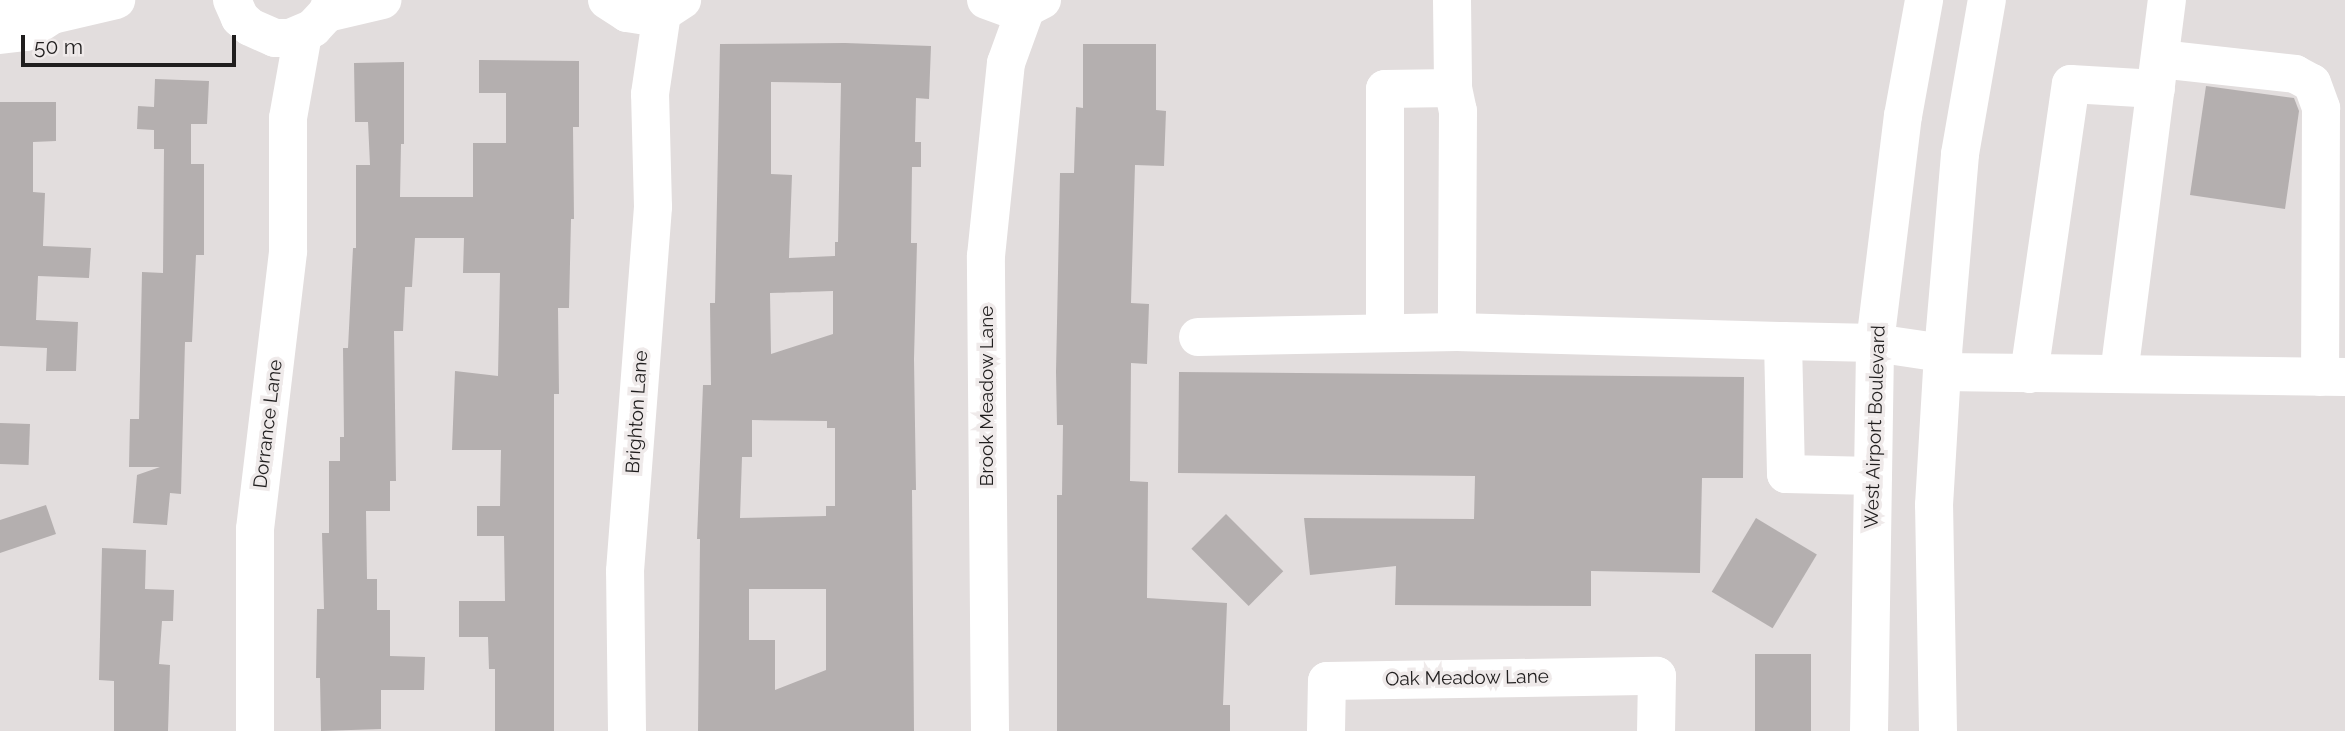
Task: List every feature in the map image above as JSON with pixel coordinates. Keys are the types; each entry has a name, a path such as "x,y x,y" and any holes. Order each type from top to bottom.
{"street":[{"path":"0,4 29,0"},
{"path":"0,35 26,32 52,15 116,0"},
{"path":"228,2 240,18 262,35 282,38 321,16 382,0"},
{"path":"1452,0 1453,88 1458,111 1457,332"},
{"name":"West Airport Boulevard","path":"1869,731 1875,343 1903,116 1924,0"},
{"path":"1938,731 1934,505 1943,363 1960,153 1987,0"},
{"path":"2119,374 2167,0"},
{"name":"Brook Meadow Lane","path":"990,731 986,256 1011,3"},
{"name":"Brighton Lane","path":"627,731 625,571 653,207 645,7"},
{"name":"Dorrance Lane","path":"288,118 321,16"},
{"name":"Dorrance Lane","path":"255,731 255,529 288,251 288,118 262,35"},
{"path":"1198,337 1457,332 1875,343 1943,363 2029,374 2333,377 2321,107 2312,83 2295,74 2158,74 2071,84 2029,374"},
{"path":"1385,333 1385,89 1453,88"},
{"path":"1783,341 1786,474 1873,476"},
{"name":"Oak Meadow Lane","path":"1326,731 1327,681 1657,676 1656,731"}],"building":[{"path":"845,43 931,46 929,99 916,98 915,142 921,142 921,167 912,167 911,243 917,243 914,359 916,490 912,490 914,731 698,731 700,539 697,539 703,385 711,385 710,303 715,303 720,44","holes":["771,82 841,83 838,242 835,242 835,256 789,258 792,175 771,174","833,291 833,334 771,354 770,293","752,420 827,421 827,428 835,428 835,506 826,506 826,516 740,518 742,457 752,457","749,589 826,589 826,670 775,690 775,640 749,640"]},
{"path":"1083,44 1156,44 1156,110 1166,111 1164,166 1135,165 1131,303 1149,304 1147,364 1131,363 1130,481 1148,482 1147,598 1227,603 1223,705 1230,705 1230,731 1057,731 1057,495 1062,495 1063,425 1057,425 1056,372 1060,173 1074,173 1076,107 1083,108"},
{"path":"479,60 579,61 579,127 573,127 574,219 571,219 569,308 558,308 559,394 554,394 554,731 495,731 495,669 489,669 488,637 459,637 459,601 505,601 504,536 477,536 477,506 500,506 501,450 452,450 455,371 498,376 500,273 463,273 464,238 415,238 412,287 405,287 403,331 394,331 396,481 390,481 390,511 366,511 367,579 377,579 377,610 390,610 390,656 425,657 424,690 381,690 381,729 321,731 320,678 316,678 317,609 324,609 322,533 329,533 329,461 340,461 340,437 344,437 343,348 348,348 353,248 356,248 356,165 370,165 368,122 355,122 354,63 404,62 404,144 401,144 400,197 473,197 473,143 506,143 506,93 479,93"},
{"path":"155,79 209,81 207,124 191,124 191,164 204,164 204,255 196,255 192,342 185,342 181,494 170,493 167,525 133,523 137,475 160,467 129,467 130,419 139,419 142,272 163,273 164,149 154,149 154,130 137,129 138,106 154,107"},
{"path":"2206,86 2294,98 2299,111 2285,209 2190,195"},
{"path":"0,102 56,102 56,141 33,142 33,192 45,193 43,246 91,248 89,278 38,276 36,320 78,322 76,371 46,371 47,348 0,346"},
{"path":"1179,372 1744,377 1743,478 1702,478 1700,573 1591,571 1591,606 1395,605 1396,566 1310,575 1304,518 1474,519 1475,476 1178,473"},
{"path":"0,423 30,424 29,465 0,464"},
{"path":"46,505 56,534 0,553 0,520"},
{"path":"1226,514 1283,571 1249,606 1191,549"},
{"path":"1756,518 1817,555 1773,628 1712,592"},
{"path":"102,548 146,550 145,589 174,590 173,621 162,621 159,664 170,665 168,731 114,731 114,681 99,680"},
{"path":"1755,654 1811,654 1811,731 1755,731"}]}
